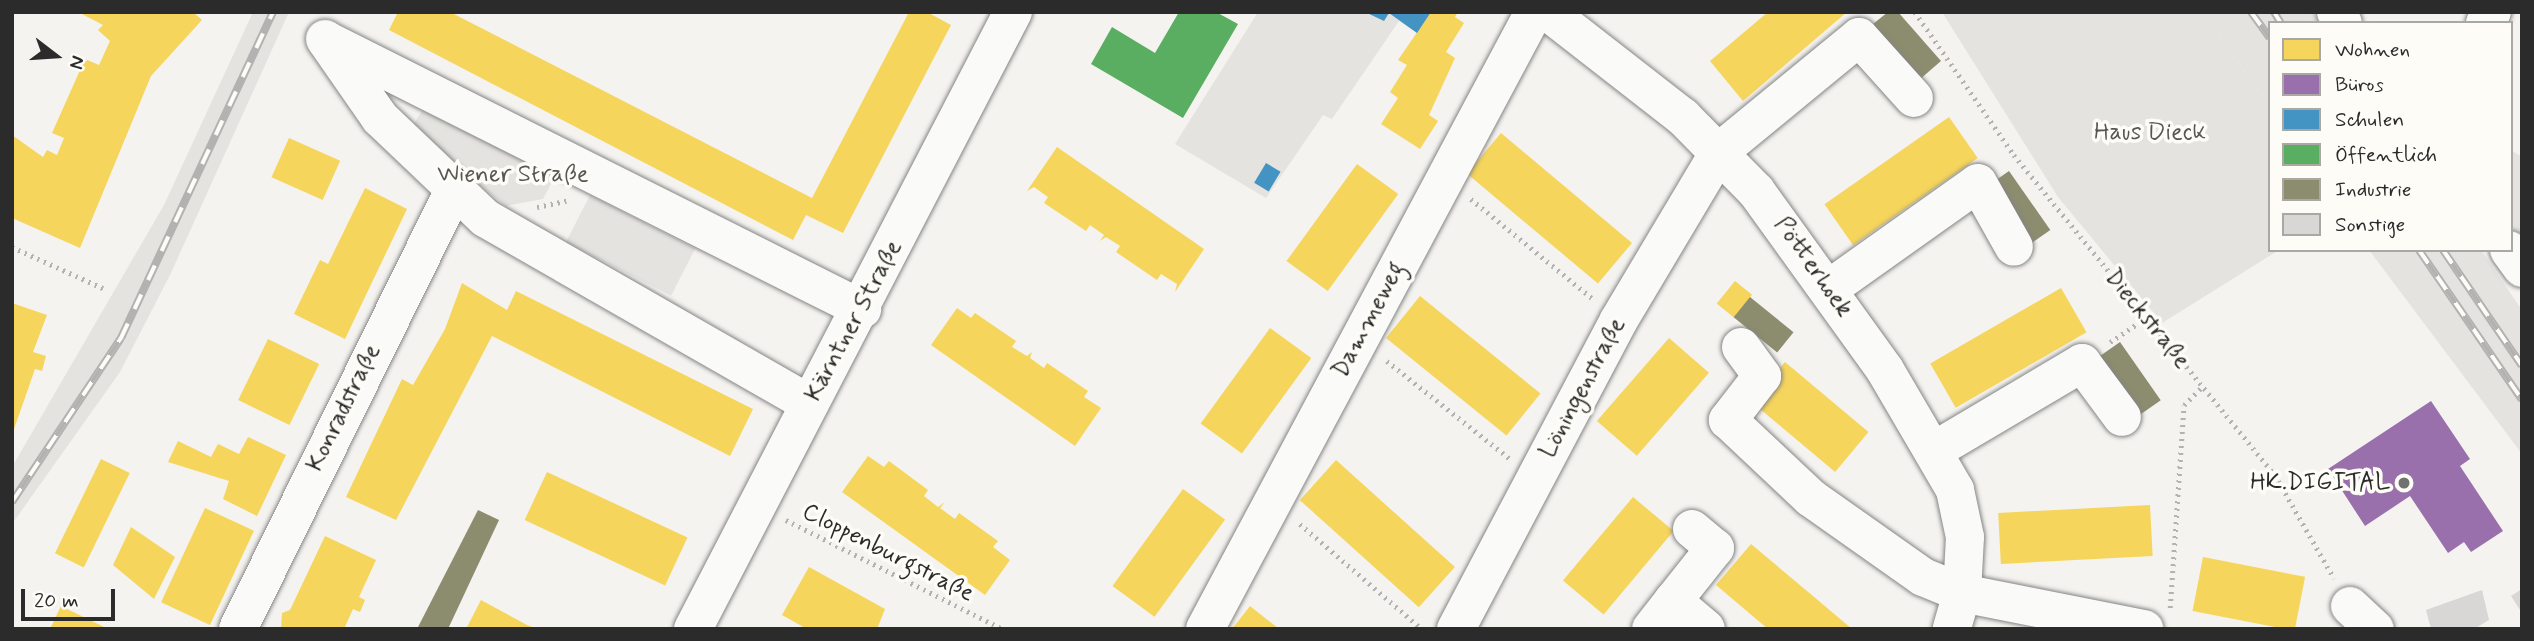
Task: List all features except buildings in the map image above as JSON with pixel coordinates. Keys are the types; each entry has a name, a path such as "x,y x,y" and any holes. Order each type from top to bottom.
{"street":[{"name":"Kärntner Straße","path":"693,629 862,309 1013,12"},
{"name":"Dammeweg","path":"1205,629 1534,12"},
{"name":"Pötterhoek","path":"1572,18 1719,152 1830,288 1935,450 1955,490 1965,537 1957,611"},
{"name":"Löningenstraße","path":"1455,629 1619,320 1719,152 1859,37 1914,98"},
{"path":"810,404 485,218 380,118 325,40 862,309"},
{"path":"1830,288 1978,183 2014,247"},
{"name":"Konradstraße","path":"238,629 454,190"},
{"path":"2510,252 2522,268"},
{"path":"1741,347 1762,376 1718,431 1923,577 1957,611 2156,622"},
{"path":"1935,450 2082,363 2122,417"},
{"path":"1692,529 1715,548 1662,615 1706,629"}],"path":[{"name":"Dieckstraße","path":"1914,12 2014,155 2275,475 2362,617"},
{"path":"485,218 567,201 583,170"},
{"path":"1446,179 1619,320"},
{"path":"12,247 103,288"},
{"path":"2082,363 2146,318"},
{"path":"1359,338 1534,479"},
{"path":"2156,622 2177,575 2184,404 2203,386"},
{"path":"1273,500 1421,629"},
{"name":"Cloppenburgstraße","path":"758,505 936,600 1003,629"}],"shaded area":[{"path":"253,12 289,12 171,273 120,372 12,524 12,467 164,205"},
{"path":"1258,12 1431,12 1417,33 1399,21 1332,119 1323,115 1266,198 1175,144"},
{"path":"2203,12 2313,12 2319,21 2268,21 2268,105"},
{"path":"2370,252 2482,252 2522,310 2522,454"}],"green space":[{"name":"Haus Dieck","path":"1942,12 2203,12 2268,105 2268,252 2276,252 2162,323 2058,197"},
{"name":"Wiener Straße","path":"429,100 560,167 543,199 506,206 467,175 413,125"},
{"path":"2513,151 2522,157 2522,242 2513,231"},
{"path":"590,195 695,249 671,296 566,242"}],"railway":[{"path":"12,502 121,338 273,12"},
{"path":"2251,12 2268,35"},
{"path":"2274,12 2280,21"},
{"path":"2420,252 2522,400"},
{"path":"2444,252 2522,366"}],"place":[{"name":"HK.DIGITAL","path":"2404,483"}]}
